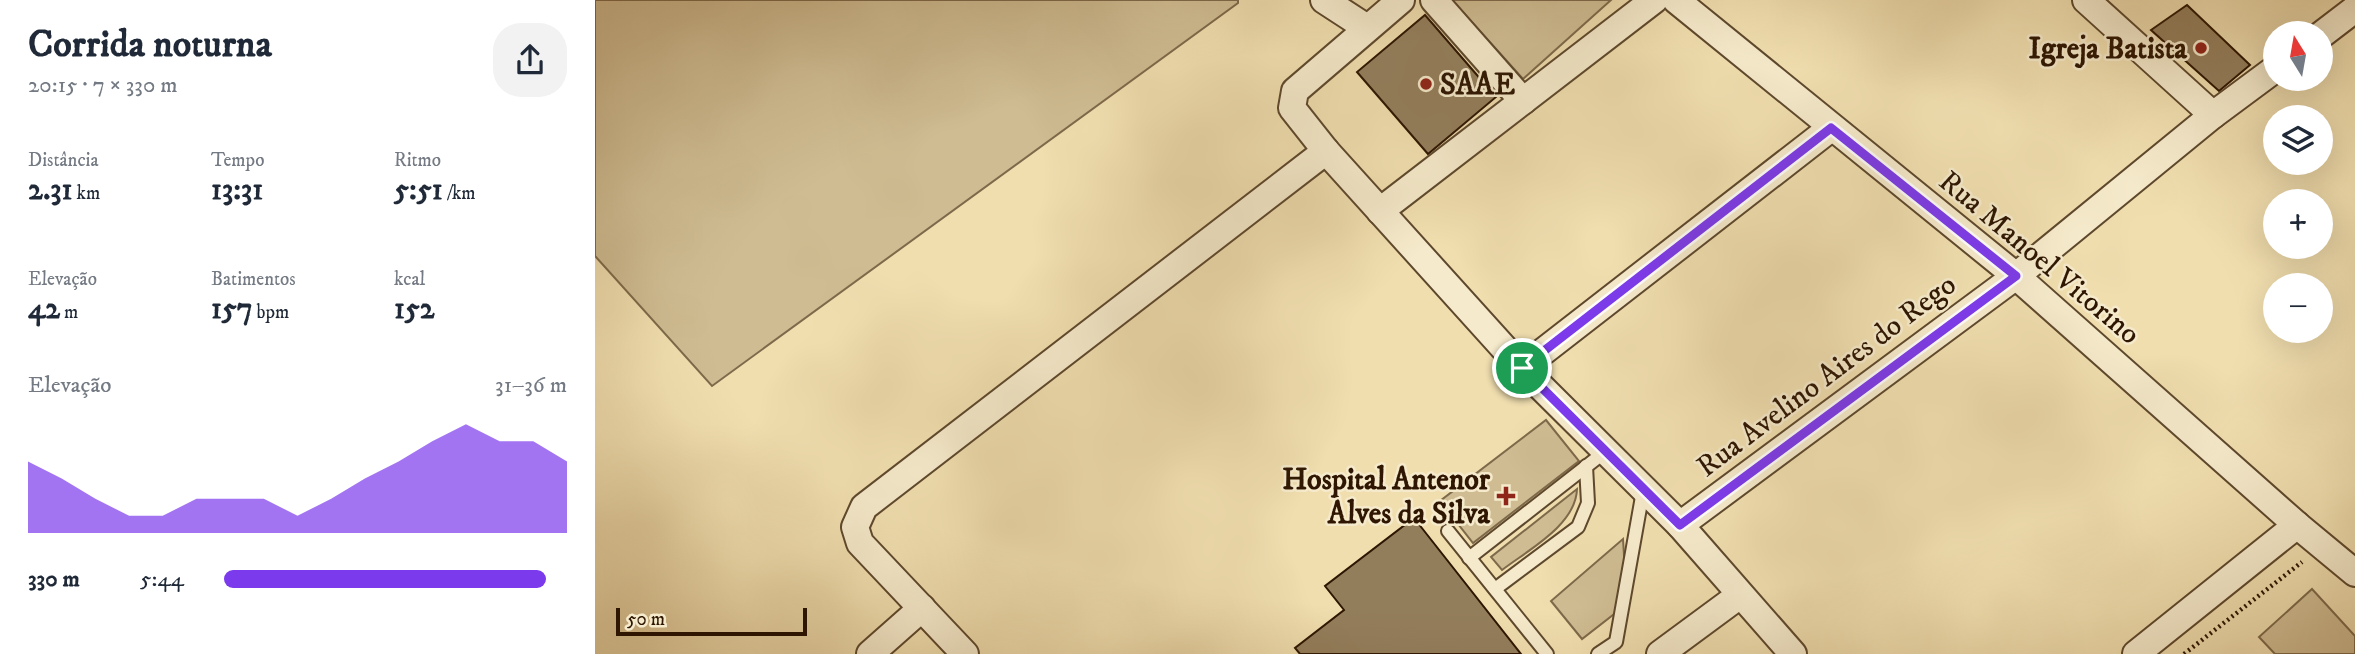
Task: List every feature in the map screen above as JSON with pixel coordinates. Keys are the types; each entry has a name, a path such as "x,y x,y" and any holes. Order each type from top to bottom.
{"street":[{"path":"1324,0 1367,28"},
{"path":"1401,0 1295,91 1292,108 1326,151 1522,368 1596,459 1643,489 1680,525 1793,654"},
{"path":"1434,0 1524,101"},
{"path":"1380,211 1654,0"},
{"name":"Rua Manoel Vitorino","path":"1676,0 2016,276 2297,525 2355,573"},
{"path":"2086,0 2213,115"},
{"path":"2333,26 2355,9"},
{"name":"Rua Avelino Aires do Rego","path":"1680,525 2016,276 2213,115 2263,78"},
{"path":"1522,368 1831,128"},
{"path":"965,654 860,543 855,527 864,507 1326,151"},
{"path":"2136,654 2297,525"},
{"path":"1660,654 1740,596"},
{"path":"870,654 922,608"}],"lane":[{"path":"1469,558 1596,459"},
{"path":"1495,589 1578,527 1588,503 1596,459"},
{"path":"1598,654 1616,642 1643,489"},
{"path":"1448,531 1547,654"}],"path":[{"path":"2184,654 2305,560"}],"shaded area":[{"path":"595,0 1238,0 1238,3 712,386 595,256"},
{"path":"1452,0 1611,0 1523,79"},
{"path":"1546,420 1579,461 1473,543 1440,501"},
{"path":"1577,489 1575,502 1560,525 1502,570 1491,557"},
{"path":"1623,539 1627,604 1582,639 1551,601"},
{"path":"2312,589 2355,636 2355,654 2275,654 2259,637"}],"building":[{"name":"Igreja Batista","path":"2187,5 2250,65 2219,91 2151,30"},
{"name":"SAAE","path":"1425,15 1496,97 1428,154 1357,72"},
{"path":"1414,518 1521,654 1300,654 1295,648 1344,610 1325,586"}],"place":[{"name":"Igreja Batista","path":"2201,48"},
{"name":"SAAE","path":"1426,84"},
{"name":"Hospital Antenor Alves da Silva","path":"1506,496"}],"route":[{"path":"1831,128 2016,276 1680,525 1522,368 1831,128"}]}
